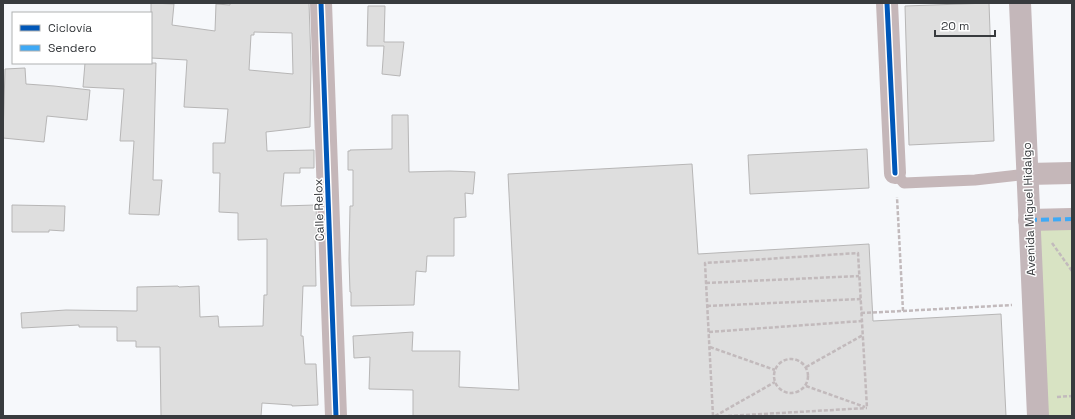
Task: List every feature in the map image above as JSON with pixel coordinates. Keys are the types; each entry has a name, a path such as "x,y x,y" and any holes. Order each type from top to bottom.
{"main road":[{"name":"Avenida Miguel Hidalgo","path":"1020,3 1038,416"}],"street":[{"name":"Calle Relox","path":"322,3 336,416"},
{"path":"887,3 900,178"},
{"path":"1028,174 1072,173"},
{"path":"1029,220 1072,219"}],"lane":[{"path":"900,178 975,180 1028,174"}],"path":[{"path":"900,178 903,311"},
{"path":"1051,240 1072,271"},
{"path":"775,382 714,416 704,263 858,253 867,408"},
{"path":"706,284 859,276"},
{"path":"707,306 861,299"},
{"path":"861,313 1033,304"},
{"path":"709,332 862,321"},
{"path":"806,367 863,335"},
{"path":"710,347 775,370"},
{"path":"788,359 800,361 806,367 809,375 806,386 797,392 786,393 775,382 775,370 782,361 788,359"},
{"path":"806,386 867,408"},
{"path":"728,416 867,408"}],"green space":[{"path":"1072,226 1072,416 1048,416 1038,227"}],"building":[{"path":"151,3 174,4 172,25 215,31 216,4 309,3 311,63 310,127 266,132 267,151 314,150 314,168 300,168 300,173 284,173 281,206 316,205 316,286 303,286 301,336 303,336 305,364 316,364 318,405 292,406 262,403 261,416 161,416 160,347 136,347 136,341 117,341 117,327 79,327 79,325 22,328 21,313 66,310 137,311 137,287 178,286 199,286 200,317 218,316 219,327 263,326 264,295 267,295 267,239 238,240 238,213 219,212 220,173 213,173 213,143 225,143 228,109 184,107 187,60 152,58","holes":["254,32 292,33 293,74 249,70 251,35 254,35"]},
{"path":"989,3 994,141 909,145 905,6"},
{"path":"368,6 385,6 384,42 404,42 400,76 382,74 384,46 367,46"},
{"path":"156,63 153,180 162,180 159,215 129,214 134,141 120,141 124,89 83,87 85,64"},
{"path":"25,68 26,84 90,90 87,120 47,116 44,142 3,138 5,69"},
{"path":"392,115 408,115 409,172 475,172 473,194 465,193 466,217 454,218 454,256 427,256 426,272 416,271 414,305 351,306 349,260 350,206 353,206 353,170 348,170 348,151 392,149"},
{"path":"867,149 869,188 750,194 748,155"},
{"path":"692,164 698,254 869,244 873,321 1001,314 1006,416 413,416 413,390 369,389 370,357 354,358 353,336 413,332 412,351 460,351 459,387 519,390 508,174"},
{"path":"12,205 65,206 64,231 49,230 49,232 12,232"}],"marked path":[{"path":"1029,220 1072,219"}],"cycle path":[{"path":"321,3 336,416"},
{"path":"887,3 895,173"}]}
